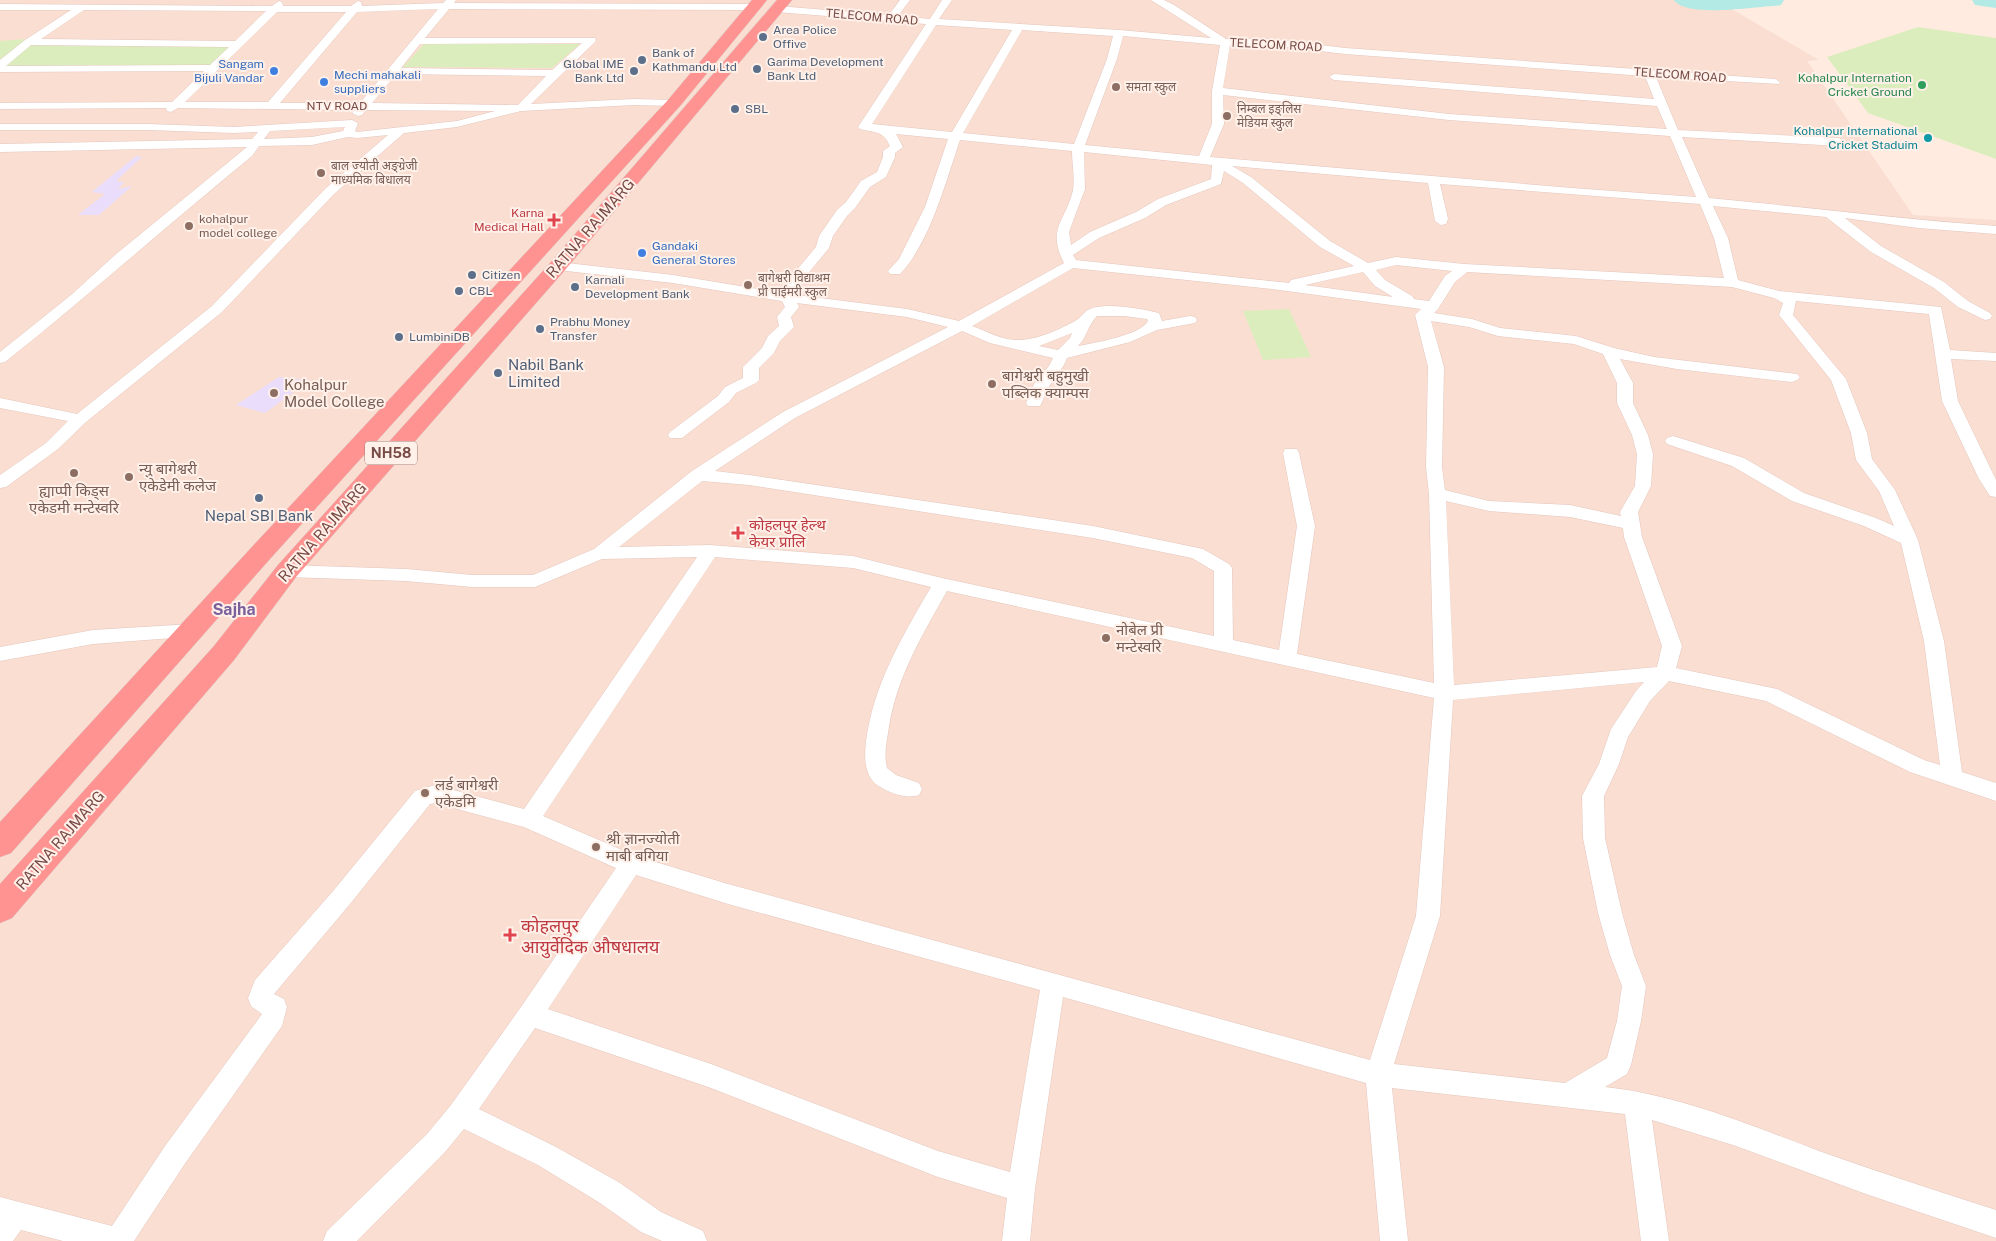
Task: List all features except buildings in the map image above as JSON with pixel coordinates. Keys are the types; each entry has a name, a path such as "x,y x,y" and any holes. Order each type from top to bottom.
{"highway":[{"name":"RATNA RAJMARG","path":"0,844 674,102 769,4"},
{"name":"RATNA RAJMARG","path":"0,908 224,653 287,570 558,266 769,4"}],"street":[{"path":"0,65 29,42 92,0"},
{"path":"123,147 177,105 236,44 283,0"},
{"path":"271,106 363,0"},
{"path":"891,18 905,0"},
{"path":"947,0 864,128 1433,180 1705,201 1996,230"},
{"path":"1156,0 1171,7 1224,42 1225,46 1217,91 1218,124 1203,160"},
{"path":"0,148 123,147 312,141 350,128 362,105 393,71 448,3"},
{"name":"TELECOM ROAD","path":"0,7 354,9 448,3 769,4 934,22 1120,33 1224,42 1269,42 1345,51 1775,82"},
{"path":"895,271 905,261 931,207 955,136 1019,27"},
{"path":"1068,259 1062,232 1079,189 1078,148 1120,33"},
{"path":"0,127 146,129 350,128 401,130 457,124 521,108 554,73 591,40 418,41"},
{"path":"29,42 236,44"},
{"path":"0,69 212,68"},
{"path":"393,71 554,73"},
{"path":"1649,73 1721,238 1732,283"},
{"path":"1334,77 1662,103"},
{"path":"1217,91 1302,103 1481,119 1674,133 1839,142"},
{"name":"NTV ROAD","path":"0,106 362,105 521,108 634,102 674,102"},
{"path":"146,129 149,146"},
{"path":"0,359 76,298 120,258 248,153 266,129"},
{"path":"786,298 800,275 822,248 826,236 842,213 851,205 865,184 882,174 889,157 889,151 897,147 891,135 879,129"},
{"path":"0,483 52,446 80,419 217,309 330,191 401,130"},
{"path":"1203,160 1218,164 1247,180 1268,195 1325,244 1367,268 1380,283 1423,308 1436,367 1434,466 1437,494 1444,693 1428,916 1378,1074 1394,1241"},
{"path":"287,570 406,575 472,581 535,581 600,553 698,475 789,415 961,326 1068,259 1099,233 1125,223 1162,202 1217,181 1218,164"},
{"path":"1433,180 1441,221"},
{"path":"1831,214 1876,250 1939,285 1963,304 1990,316"},
{"path":"1068,259 1283,286 1423,308 1498,332 1576,340 1637,360 1695,368 1792,377"},
{"path":"1283,286 1396,261 1464,268 1732,283 1779,295 1990,316"},
{"path":"558,266 673,279 786,298 907,313 961,326 995,340 1015,345 1061,355 1132,338 1149,332 1155,322 1154,316 1128,310 1093,312 1082,323 1041,341 1015,345"},
{"path":"1423,308 1450,279 1464,268"},
{"path":"1779,295 1790,302 1786,315 1838,380 1859,433 1864,460 1887,490 1909,540 1934,641 1952,776"},
{"path":"676,435 717,405 730,390 750,380 751,367 769,350 773,339 787,328 784,317 792,307 786,298"},
{"path":"1936,310 1950,401 1987,479 1996,492"},
{"path":"1152,327 1190,320"},
{"path":"1034,403 1042,384 1056,367 1061,355 1077,339 1082,323"},
{"path":"1568,1095 1618,1066 1634,986 1622,955 1610,914 1594,838 1594,796 1609,764 1618,735 1643,696 1665,672 1672,646 1633,537 1629,512 1643,486 1645,454 1640,435 1626,403 1625,384 1608,351"},
{"path":"1944,354 1996,357"},
{"path":"0,403 80,419"},
{"path":"1673,441 1738,462 1798,497 1870,522 1909,540"},
{"path":"1287,658 1306,526 1291,453"},
{"path":"698,475 749,480 1093,532 1197,553 1222,568 1223,646"},
{"path":"1437,494 1489,506 1570,511 1631,524"},
{"path":"600,553 710,551 853,562 942,584 1444,693 1665,672 1770,694 1917,766 1996,792"},
{"path":"529,820 710,551"},
{"path":"911,790 888,782 878,773 875,760 878,732 883,700 896,664 942,584"},
{"path":"0,654 94,637 192,632"},
{"path":"5,1221 117,1241 175,1154 198,1126 273,1018 275,1007 260,998 264,988 342,897 423,797 435,794 529,820 631,864 728,894 1053,982 1378,1074 1637,1103 1736,1132 1866,1181 1996,1224"},
{"path":"337,1241 436,1143 460,1114 530,1015 631,864"},
{"path":"1016,1241 1021,1189 1053,982"},
{"path":"530,1015 711,1076 938,1164 1021,1189"},
{"path":"1637,1103 1655,1241"},
{"path":"460,1114 547,1156 610,1193 652,1222 693,1241"}],"shaded area":[{"path":"0,0 1716,0 1819,60 1807,61 1913,215 1996,220 1996,1241 0,1241"},
{"path":"136,156 142,157 116,181 124,182 118,189 132,186 99,215 78,215 105,194 92,192"},
{"name":"Kohalpur Model College","path":"279,377 310,380 265,413 236,405"}],"green space":[{"name":"Kohalpur Internation Cricket Ground","path":"1918,27 1996,38 1996,159 1868,113 1827,57"},
{"path":"26,39 21,47 0,62 0,41"},
{"path":"31,43 233,45 211,67 0,68"},
{"path":"424,44 580,44 552,68 403,67"},
{"path":"1289,309 1311,357 1263,360 1243,311"}],"waterway":[{"path":"1685,0 1695,4 1773,0"},
{"path":"1983,0 1996,2"}],"place":[{"name":"Area Police Offive","path":"763,37"},
{"name":"Bank of Kathmandu Ltd","path":"642,60"},
{"name":"Garima Development Bank Ltd","path":"757,69"},
{"name":"Sangam Bijuli Vandar","path":"274,71"},
{"name":"Global IME Bank Ltd","path":"634,71"},
{"name":"Mechi mahakali suppliers","path":"324,82"},
{"name":"Kohalpur Internation Cricket Ground","path":"1922,85"},
{"name":"समता स्कुल","path":"1116,87"},
{"name":"SBL","path":"735,109"},
{"name":"निम्बल इङ्लिस मेडियम स्कुल","path":"1227,116"},
{"name":"Kohalpur International Cricket Staduim","path":"1928,138"},
{"name":"बाल ज्योती अङ्ग्रेजी माध्यमिक बिधालय","path":"321,173"},
{"name":"Karna Medical Hall","path":"554,220"},
{"name":"kohalpur model college","path":"189,226"},
{"name":"Gandaki General Stores","path":"642,253"},
{"name":"Citizen","path":"472,275"},
{"name":"बागेश्वरी विद्याश्रम प्री पाईमरी स्कुल","path":"748,285"},
{"name":"Karnali Development Bank","path":"575,287"},
{"name":"CBL","path":"459,291"},
{"name":"Prabhu Money Transfer","path":"540,329"},
{"name":"LumbiniDB","path":"399,337"},
{"name":"Nabil Bank Limited","path":"498,373"},
{"name":"बागेश्वरी बहुमुखी पब्लिक क्याम्पस","path":"992,384"},
{"name":"Kohalpur Model College","path":"274,393"},
{"name":"ह्याप्पी किड्स एकेडमी मन्टेस्वरि","path":"74,473"},
{"name":"न्यु बागेश्वरी एकेडेमी कलेज","path":"129,477"},
{"name":"Nepal SBI Bank","path":"259,498"},
{"name":"कोहलपुर हेल्थ केयर प्रालि","path":"738,533"},
{"name":"नोबेल प्री मन्टेस्वरि","path":"1106,638"},
{"name":"लर्ड बागेश्वरी एकेडमि","path":"425,793"},
{"name":"श्री ज्ञानज्योती माबी बगिया","path":"596,847"},
{"name":"कोहलपुर आयुर्वेदिक औषधालय","path":"510,935"}],"district":[{"name":"Sajha","path":"234,609"}]}
